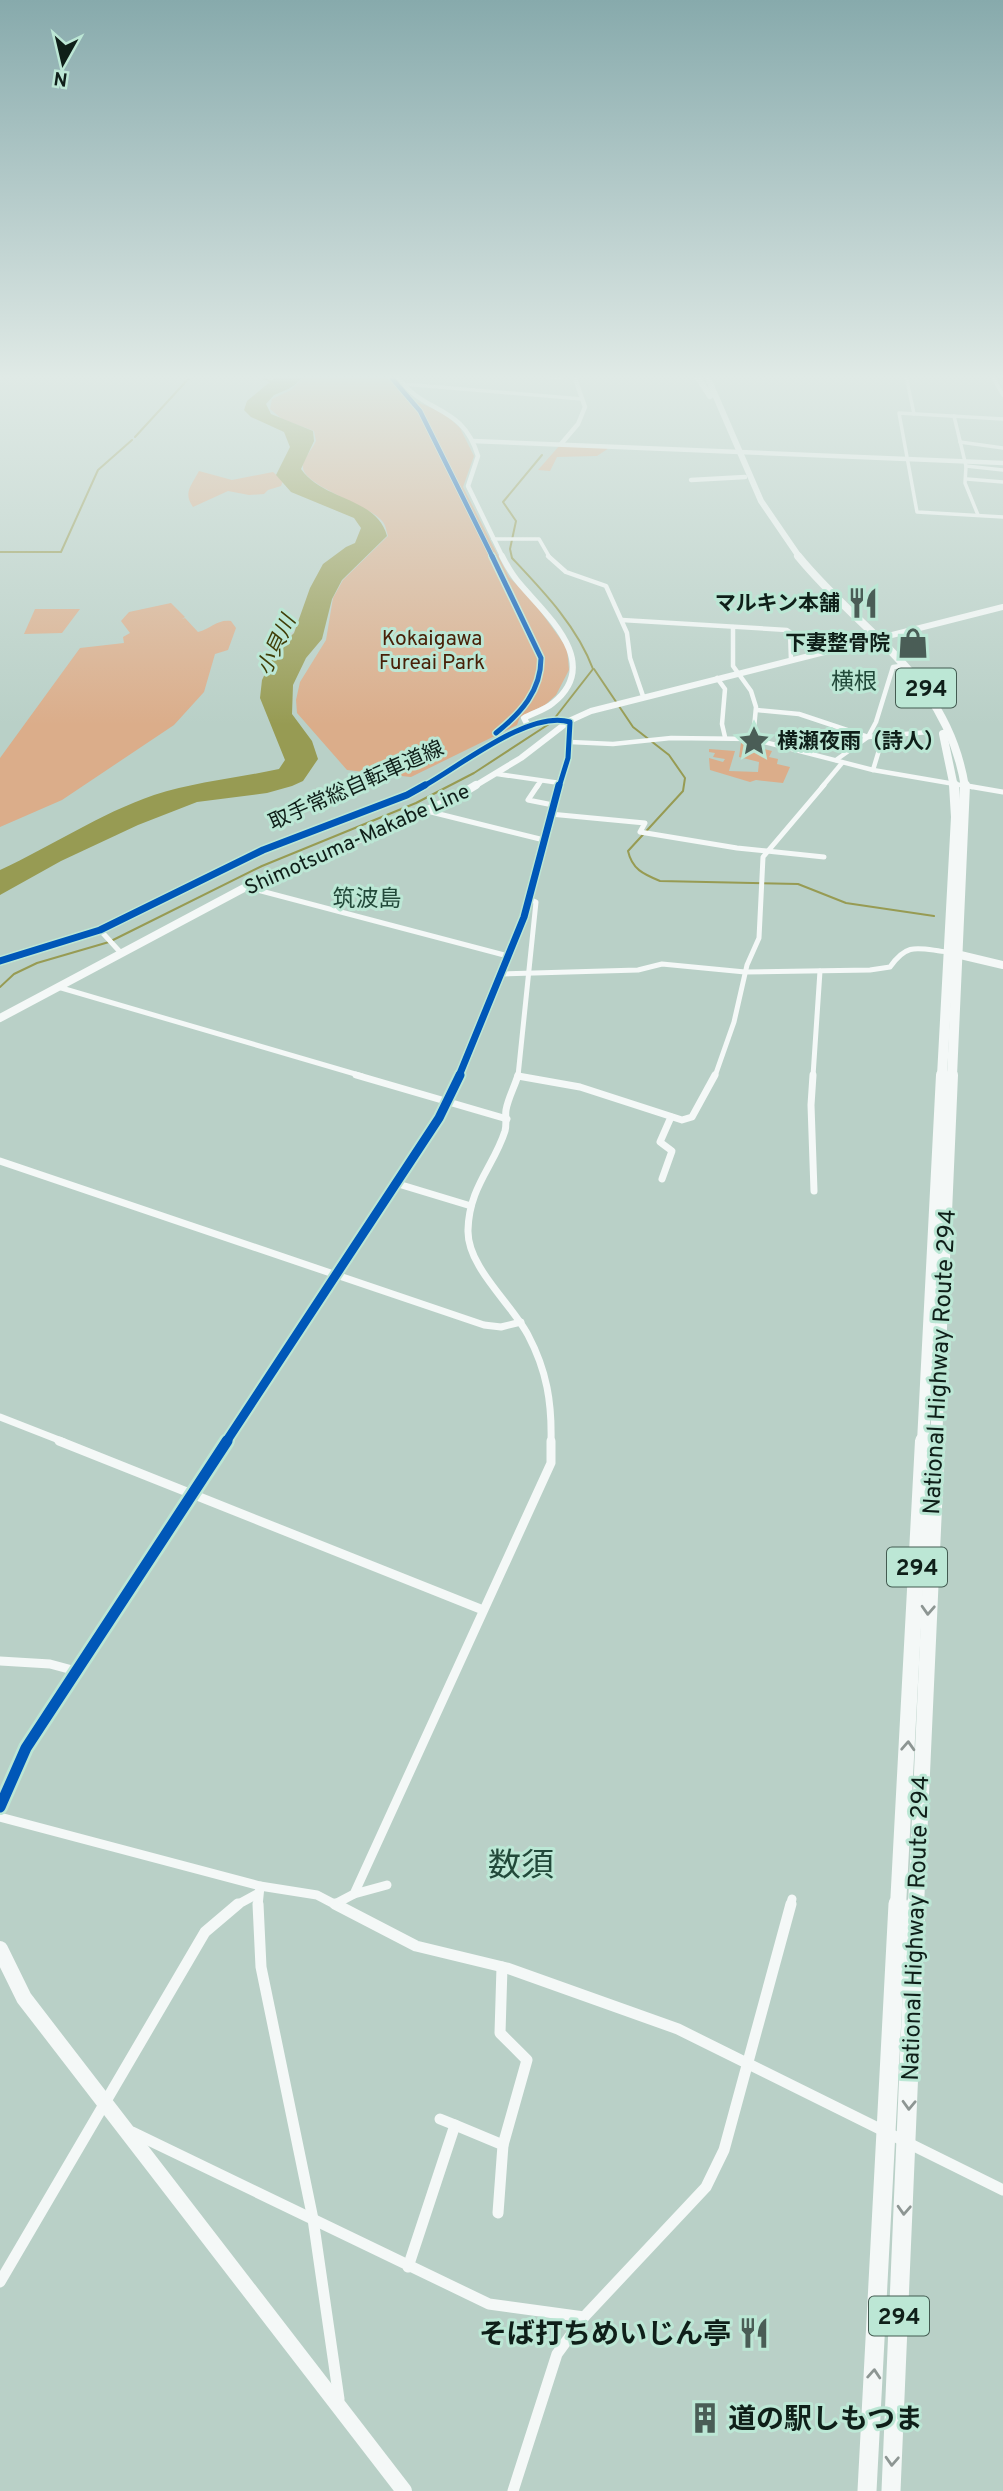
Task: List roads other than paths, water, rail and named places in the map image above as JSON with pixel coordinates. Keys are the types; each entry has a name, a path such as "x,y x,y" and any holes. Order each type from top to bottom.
{"highway":[{"name":"294","path":"752,492 763,516 805,572 877,638"},
{"name":"294","path":"757,492 786,542 849,608"},
{"name":"National Highway Route 294","path":"849,608 924,695 942,731 960,785"},
{"name":"National Highway Route 294","path":"877,638 916,674 939,710 957,749 960,785 908,2141 891,2491"},
{"name":"National Highway Route 294","path":"867,2491 953,953"}],"street":[{"path":"470,492 507,566 517,581 548,613 574,658 567,684 551,704 524,718 528,726"},
{"path":"913,492 917,512 1003,517"},
{"path":"969,492 978,515"},
{"path":"493,539 539,539 547,555 566,572 604,584 627,633 630,658 643,696"},
{"name":"Shimotsuma-Makabe Line","path":"0,1018 119,951 246,887 427,811 497,774 559,720 619,702 1003,607"},
{"path":"622,620 789,631 790,660"},
{"path":"733,627 733,666 751,689 757,710 753,739"},
{"path":"518,1076 580,1087 682,1120 692,1117 713,1081 734,1022 745,972 759,938 763,857 839,761 868,737 876,722 893,667 901,666"},
{"path":"717,678 725,689 722,724 725,737"},
{"path":"757,710 799,714 868,737 929,732"},
{"path":"0,961 102,933 253,854 407,795 455,769 502,736 528,726 559,720 570,742 529,900 502,974 439,1118 23,1754 0,1807"},
{"path":"873,770 883,737"},
{"path":"570,742 604,744 657,738 753,739 873,770 1003,792"},
{"path":"497,774 559,783"},
{"path":"541,781 528,800 552,810 645,823 640,832 767,852 824,857"},
{"path":"427,811 544,840"},
{"path":"246,887 508,956"},
{"path":"354,1894 551,1464 552,1406 548,1385 521,1322 494,1288 476,1257 468,1233 471,1206 507,1119 506,1108 518,1076 536,902 529,900"},
{"path":"102,933 119,951"},
{"path":"502,974 638,970 662,964 745,972 885,969 908,947 1003,964"},
{"path":"814,1191 811,1105 820,971"},
{"path":"58,987 507,1119"},
{"path":"662,1179 672,1151 660,1142 671,1116"},
{"path":"0,1161 484,1325 501,1327 521,1322"},
{"path":"395,1183 471,1206"},
{"path":"0,1417 483,1610"},
{"path":"0,1661 50,1664 76,1671"},
{"path":"0,1817 258,1890 317,1895 416,1946 502,1967 678,2029 1003,2190"},
{"path":"335,1904 354,1894 387,1885"},
{"path":"0,2282 205,1932 216,1919 258,1890"},
{"path":"258,1890 261,1967 313,2219 340,2408"},
{"path":"513,2491 556,2354 584,2317 706,2187 724,2150 792,1899"},
{"path":"0,1949 24,1998 103,2104 404,2491"},
{"path":"498,2213 503,2145 527,2060 500,2033 502,1967"},
{"path":"440,2119 503,2145"},
{"path":"408,2266 455,2125"},
{"path":"122,2127 489,2304 584,2317"}],"waterway":[{"path":"0,552 61,552 88,492"},
{"path":"511,492 503,502 516,521 510,549 512,558 569,624 593,669 554,719"},
{"path":"594,669 633,727 669,755 685,778 683,791 628,851 639,870 660,881 798,884 846,903 934,916"},
{"path":"0,987 14,974 37,963 109,942 262,866 416,803 474,773 549,724"}],"place":[{"name":"マルキン本舗","path":"863,603"},
{"name":"下妻整骨院","path":"913,643"},
{"name":"横瀬夜雨（詩人）","path":"754,741"},
{"name":"そば打ちめいじん亭","path":"754,2333"},
{"name":"道の駅しもつま","path":"705,2418"}],"district":[{"name":"横根","path":"854,681"},
{"name":"筑波島","path":"367,898"},
{"name":"数須","path":"521,1864"}],"park label":[{"name":"Kokaigawa Fureai Park","path":"432,650"}],"water label":[{"name":"小貝川","path":"276,645"}]}
